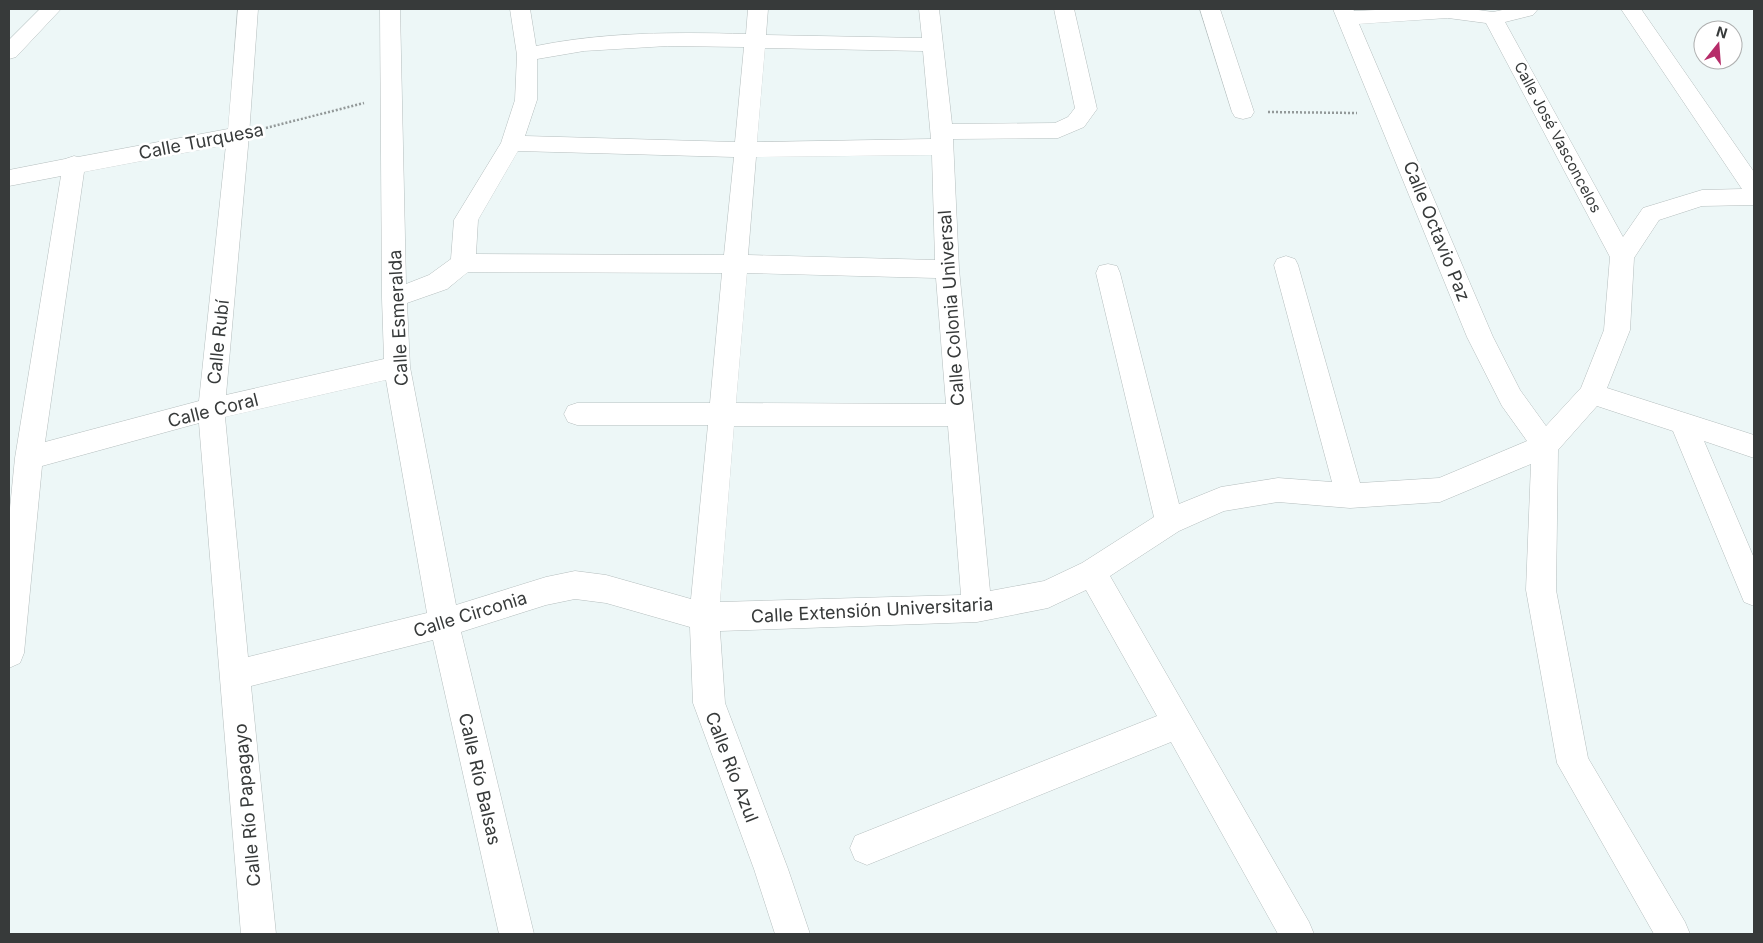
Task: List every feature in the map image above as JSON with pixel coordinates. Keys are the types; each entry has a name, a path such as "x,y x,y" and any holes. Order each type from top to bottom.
{"street":[{"path":"9,52 51,9"},
{"name":"Calle Rubí","path":"235,675 211,409 238,136 248,9"},
{"name":"Calle Esmeralda","path":"390,9 394,298 397,366 444,623"},
{"path":"463,263 466,220 512,142 526,100 527,55 520,9"},
{"name":"Calle Río Azul","path":"758,9 704,617 708,704 771,870 793,934"},
{"name":"Calle Colonia Universal","path":"929,9 942,139 947,269 977,608"},
{"path":"512,142 710,150 942,139 1058,130 1076,122 1086,109 1064,9"},
{"path":"1210,9 1242,112"},
{"path":"1345,13 1445,10 1493,18 1528,9"},
{"path":"1631,9 1754,189"},
{"name":"Calle Octavio Paz","path":"1345,13 1480,337 1511,398 1545,446"},
{"name":"Calle José Vasconcelos","path":"1493,18 1622,257"},
{"path":"527,55 564,46 606,41 669,38 933,45"},
{"name":"Calle Turquesa","path":"9,178 74,164 238,136"},
{"path":"9,653 29,458 74,164"},
{"path":"1673,934 1573,763 1541,590 1545,446 1592,394 1618,330 1622,257 1651,214 1702,198 1754,197"},
{"path":"394,298 438,282 463,263 736,264 947,269"},
{"path":"1286,265 1350,496"},
{"path":"1108,272 1169,522"},
{"name":"Calle Coral","path":"29,458 211,409 397,366"},
{"path":"1592,394 1754,446"},
{"path":"577,414 959,415"},
{"path":"1683,423 1754,592"},
{"name":"Calle Extensión Universitaria","path":"704,617 977,608 1048,594 1092,572 1169,522 1221,499 1278,490 1350,496 1440,490 1545,446"},
{"path":"1092,572 1297,934"},
{"name":"Calle Circonia","path":"235,675 444,623 546,591 575,585 606,589 704,617"},
{"name":"Calle Río Balsas","path":"444,623 517,934"},
{"name":"Calle Río Papagayo","path":"235,675 258,934"},
{"path":"867,848 1177,724"}],"path":[{"name":"Calle Turquesa","path":"238,136 391,96"},
{"path":"1242,112 1388,113"}]}
